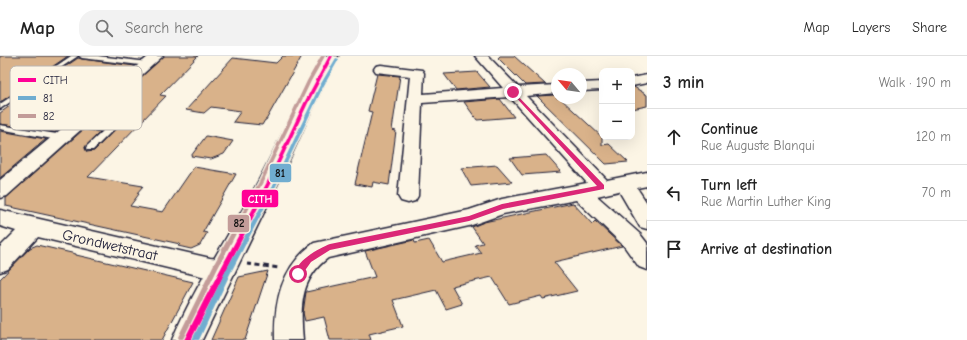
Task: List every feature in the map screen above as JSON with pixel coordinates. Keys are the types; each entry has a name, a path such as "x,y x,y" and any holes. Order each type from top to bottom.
{"street":[{"path":"187,340 222,269 258,203 315,84 331,56"},
{"path":"481,56 602,187"},
{"path":"142,69 152,60"},
{"path":"381,69 418,73 408,196"},
{"path":"635,81 647,79"},
{"path":"587,87 599,86"},
{"path":"415,99 551,89"},
{"path":"0,191 71,130"},
{"path":"288,340 288,310 294,285 300,271 312,256 330,247 469,218 502,207 647,179"},
{"path":"623,183 630,191 647,221"},
{"path":"580,192 632,240 647,260"},
{"name":"Grondwetstraat","path":"0,218 210,268 222,269"},
{"path":"0,262 34,227"}],"lane":[{"path":"60,66 75,56"},
{"path":"82,56 152,60"},
{"path":"0,107 10,100"},
{"path":"0,127 10,129"},
{"path":"17,130 62,138"},
{"path":"90,148 109,130"}],"path":[{"path":"222,269 246,264 300,271"}],"building":[{"path":"0,56 68,56 53,66 10,66 10,96 0,101"},
{"path":"164,56 198,56 160,95 166,96 142,121 142,76"},
{"path":"283,56 302,56 262,125 233,122 241,111 211,107 204,113 186,110 233,58 276,63"},
{"path":"500,56 514,56 545,84 525,85 498,58"},
{"path":"78,58 135,66 66,66"},
{"path":"477,72 490,87 456,90 444,74"},
{"path":"377,74 400,76 392,130 396,131 389,185 373,182 372,187 355,184 372,112 368,111"},
{"path":"635,88 647,95 647,106 635,108"},
{"path":"551,95 551,104 566,104 599,134 599,140 602,140 602,145 609,144 628,162 606,164 537,96"},
{"path":"500,99 514,117 477,120 464,102"},
{"path":"10,106 10,125 0,124 0,113"},
{"path":"41,130 57,130 55,132"},
{"path":"83,130 100,132 85,147 87,152 94,151 114,130 133,130 88,177 143,186 137,193 139,194 130,206 163,212 194,167 236,174 203,232 207,233 200,245 191,249 178,246 180,244 6,206 6,198"},
{"path":"0,131 46,139 0,178"},
{"path":"206,136 233,141 224,154 211,159 191,156"},
{"path":"546,155 561,172 522,175 510,158"},
{"path":"497,165 512,182 471,186 461,168"},
{"path":"573,203 592,224 595,221 622,246 554,262 577,291 543,299 541,296 509,304 492,277 452,286 462,304 446,309 436,290 393,300 403,326 369,334 371,340 330,340 324,317 305,321 303,313 306,292 375,277 365,251 414,240 415,243 429,240 442,262 481,253 475,245 483,243 472,227 484,222"},
{"path":"37,245 193,282 162,340 0,340 0,279 30,248"},
{"path":"268,271 245,340 211,340 239,277"}],"transit line":[{"name":"82","path":"181,337 216,266 262,180 309,81 323,56"},
{"name":"CITH","path":"187,340 268,184 306,103 331,56"},
{"name":"81","path":"195,340 228,272 274,186 321,87 337,59"}],"route":[{"path":"298,274 308,259 330,247 478,216 502,207 602,187 513,92"}]}
